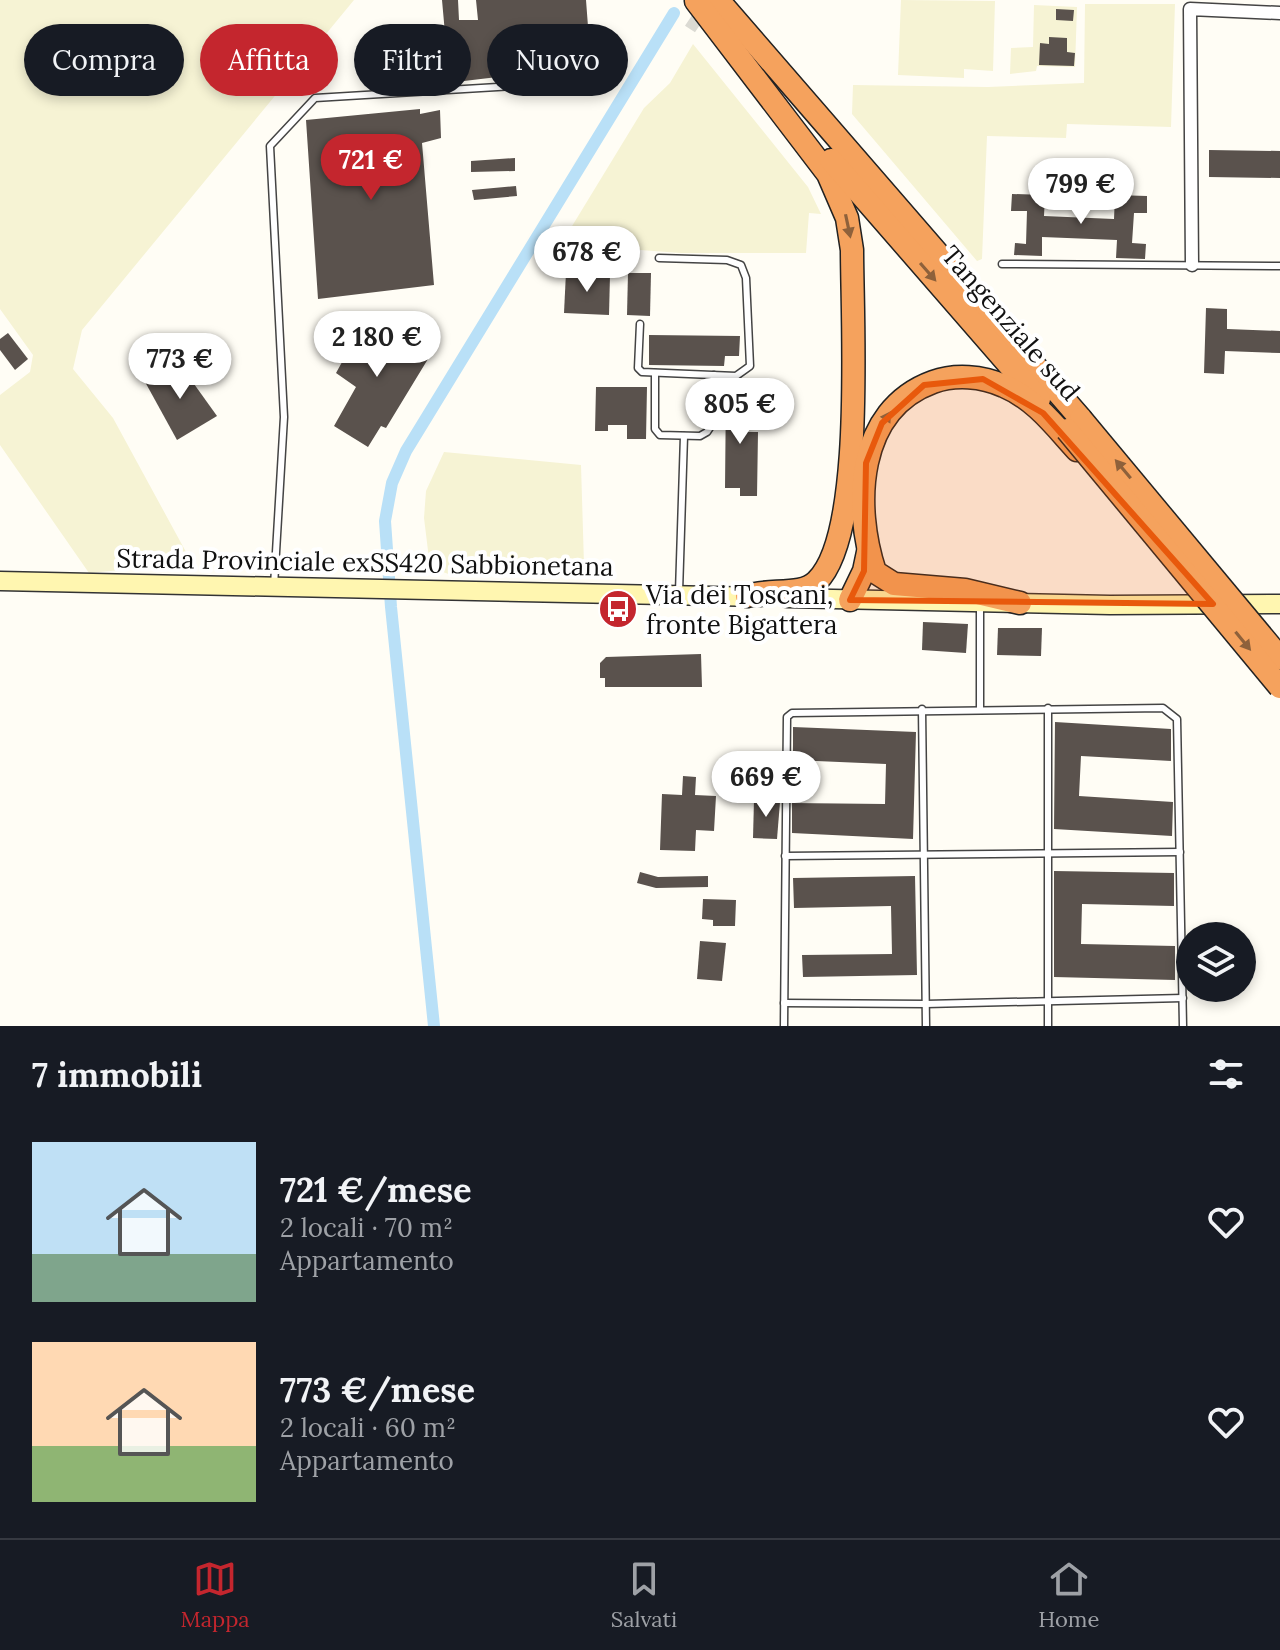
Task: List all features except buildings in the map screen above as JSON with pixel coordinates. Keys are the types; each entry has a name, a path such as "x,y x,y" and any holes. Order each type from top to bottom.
{"highway":[{"name":"Tangenziale sud","path":"696,0 1070,428 1280,658"},
{"path":"696,0 821,164 847,218 852,250 849,494 838,550 840,572 850,600"},
{"name":"Tangenziale sud","path":"718,0 1280,687"},
{"path":"1020,603 965,590 894,584 875,572 868,551 863,495 866,463 873,440 894,407 924,385 964,377 1003,385 1070,428"},
{"path":"747,596 763,590 803,589 816,584 838,550"},
{"path":"850,600 864,571 868,551"}],"main road":[{"name":"Strada Provinciale exSS420 Sabbionetana","path":"0,581 980,603 1280,604"}],"street":[{"path":"1192,265 1190,9 1280,13"}],"lane":[{"path":"274,586 284,417 270,146 315,98 487,88"},
{"path":"640,324 638,368 642,372 736,376 750,366 745,271 741,265 727,260 659,258"},
{"path":"1002,264 1280,266"},
{"path":"655,373 655,429 660,435 684,436 700,436 711,426 714,375"},
{"path":"679,595 684,436"},
{"path":"980,603 980,708"},
{"path":"784,1026 787,717 792,713 980,708 1163,708 1177,719 1181,922"},
{"path":"1048,708 1048,1026"},
{"path":"922,709 926,1026"},
{"path":"785,856 1180,852"},
{"path":"784,1003 926,1004 1176,998"},
{"path":"1183,1002 1183,1026"}],"highlighted area":[{"path":"983,379 1043,413 1213,604 850,600 864,571 866,463 882,423 924,385"}],"shaded area":[{"path":"0,0 354,0 334,24 200,24 200,96 275,96 82,330 73,369 113,418 186,552 176,565 89,573 0,445 0,395 30,372 33,355 0,309"},
{"path":"901,0 995,1 993,71 964,69 964,78 898,75"},
{"path":"1085,4 1175,4 1171,127 1067,124 1066,138 987,136 982,259 977,261 852,114 853,85 988,87 1084,83"},
{"path":"1034,5 1077,7 1075,67 1037,66 1036,71 1010,74 1011,48 1033,47"},
{"path":"693,44 808,187 821,214 809,213 806,253 681,253 572,245 566,236 644,108 670,83"},
{"path":"444,452 581,465 584,564 470,566 451,575 430,567 424,518 426,491"}],"waterway":[{"path":"434,1026 391,607 385,521 392,483 406,451 674,13"}],"tunnel":[{"path":"690,29 704,8"}],"place":[{"name":"Via dei Toscani, fronte Bigattera","path":"618,609"}]}
